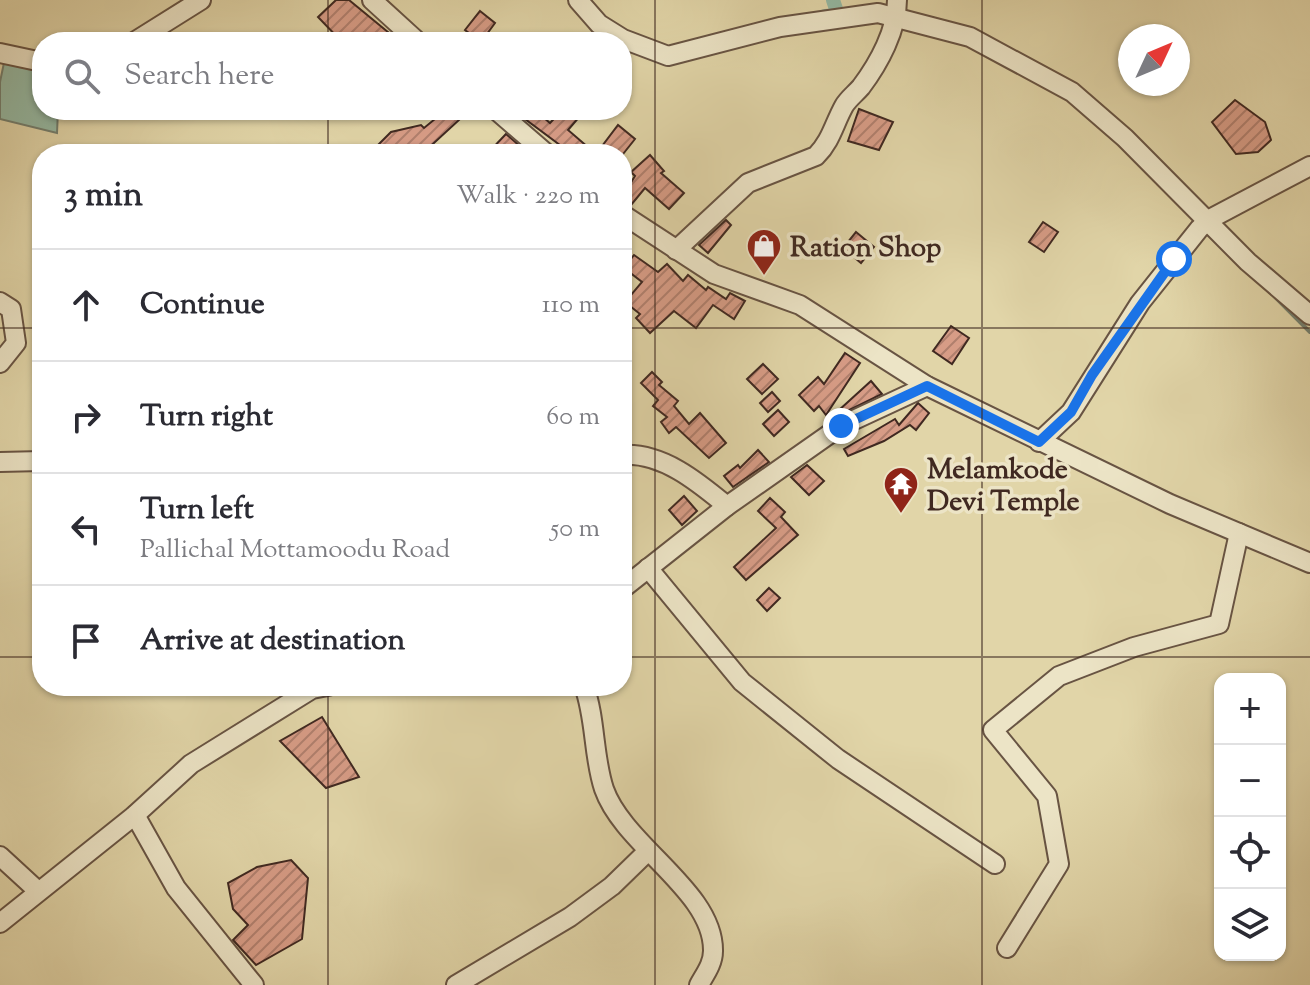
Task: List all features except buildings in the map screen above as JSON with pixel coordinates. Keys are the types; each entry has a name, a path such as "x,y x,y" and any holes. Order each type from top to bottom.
{"street":[{"path":"150,32 201,0"},
{"path":"372,0 407,32"},
{"path":"578,0 599,24 612,32"},
{"path":"632,42 668,56 780,27 896,8 970,37 1072,92 1125,138 1248,262 1310,315"},
{"path":"676,250 748,183 816,156 822,150 835,131 844,104 862,86 884,49 896,8"},
{"path":"0,53 32,60"},
{"path":"508,120 535,144"},
{"path":"1039,442 1071,412 1140,303 1208,220 1310,166"},
{"path":"632,221 714,274 800,305 927,386 1039,442 1310,563"},
{"path":"0,302 11,309 16,343 0,363"},
{"path":"632,581 727,506 841,426 927,386"},
{"path":"632,454 640,454 691,477 727,506"},
{"path":"0,462 32,461"},
{"path":"1007,948 1059,864 1047,796 993,730 1059,676 1134,647 1219,624 1239,533"},
{"path":"648,568 742,682 838,759 995,864"},
{"path":"0,923 135,815 191,764 301,696"},
{"path":"586,696 605,790 648,851 697,907 711,931 711,964 699,985"},
{"path":"135,815 176,888 254,985"},
{"path":"456,985 570,917 612,886 648,851"},
{"path":"0,856 38,891"}],"shaded area":[{"path":"6,53 32,62 32,120 58,120 57,133 0,119 0,82"}],"waterway":[{"path":"825,16 838,15 833,0"},
{"path":"1270,292 1310,332"}],"place":[{"name":"Ration Shop","path":"764,277"},
{"name":"Melamkode Devi Temple","path":"901,515"}],"route":[{"path":"841,426 927,386 1039,442 1071,412 1140,303 1174,259"}]}
